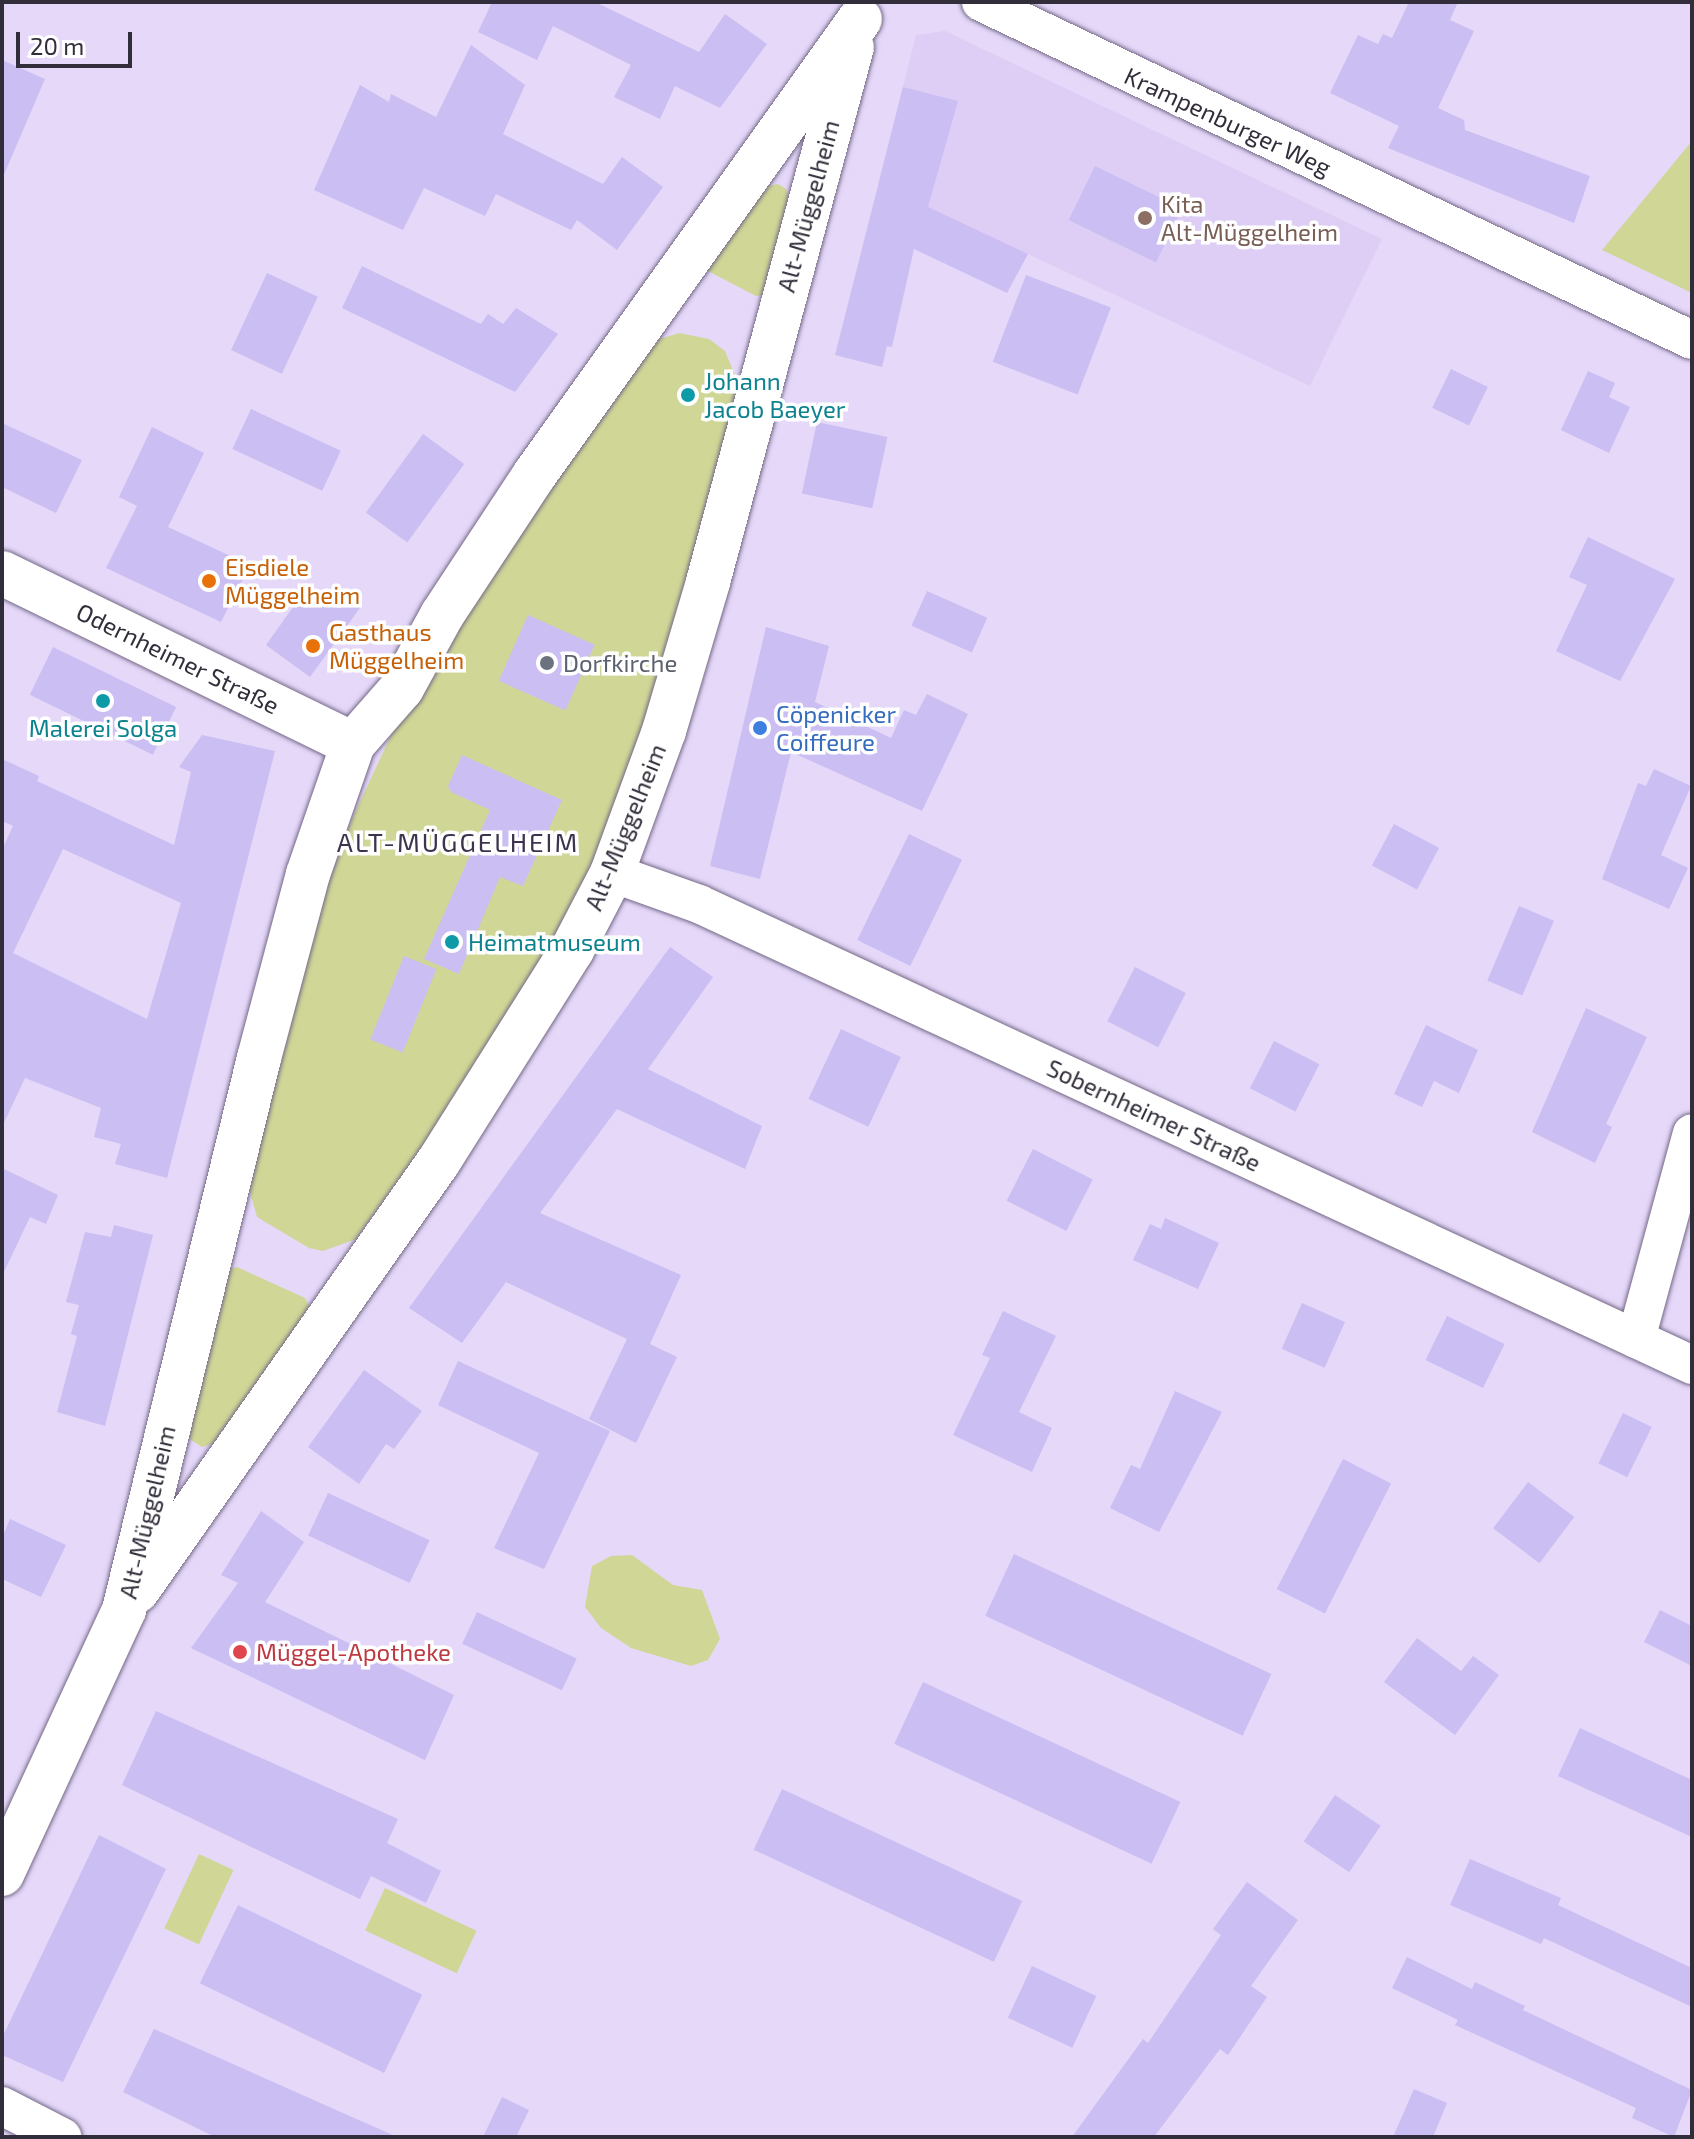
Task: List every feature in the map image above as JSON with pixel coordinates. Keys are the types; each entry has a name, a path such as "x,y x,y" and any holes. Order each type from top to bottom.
{"main road":[{"name":"Alt-Müggelheim","path":"124,1610 259,1058 308,874 353,744 402,688 442,615 527,486 862,10"},
{"name":"Alt-Müggelheim","path":"124,1610 455,1138 572,950 612,873 664,731 708,582 862,10"},
{"name":"Odernheimer Straße","path":"2,573 353,744"},
{"path":"2,1874 124,1610"}],"street":[{"name":"Krampenburger Weg","path":"981,2 1692,340"},
{"name":"Sobernheimer Straße","path":"612,873 699,904 1692,1365"},
{"path":"1636,1339 1692,1133"},
{"path":"2,2106 62,2137"}],"shaded area":[{"name":"Kita Alt-Müggelheim","path":"945,31 1382,239 1310,386 878,184 916,35"}],"green space":[{"path":"1692,141 1692,293 1602,250"},
{"path":"778,184 786,189 792,205 764,295 756,296 706,270 758,188"},
{"path":"679,333 709,339 725,351 740,387 628,786 531,994 356,1239 323,1251 309,1248 257,1217 247,1181 325,890 352,819 421,671 653,341"},
{"path":"237,1267 305,1298 311,1309 216,1443 202,1447 187,1437 230,1269"},
{"path":"632,1555 673,1585 702,1590 720,1639 708,1660 691,1666 631,1648 601,1628 585,1607 592,1566 611,1556"},
{"path":"199,1854 233,1870 199,1944 164,1928"},
{"path":"385,1888 477,1931 457,1973 365,1931"}],"building":[{"path":"492,2 595,2 699,52 725,14 767,44 720,108 675,86 660,119 614,97 631,65 553,26 537,60 478,32"},
{"path":"1409,2 1458,2 1450,20 1474,31 1438,108 1464,120 1465,130 1590,176 1574,223 1388,148 1399,126 1330,93 1358,35 1378,44 1383,34 1392,38"},
{"path":"471,45 525,85 503,134 603,184 622,157 663,187 617,250 577,220 571,230 496,194 485,216 424,188 403,230 314,190 360,85 389,102 391,94 436,117"},
{"path":"2,60 45,79 2,179"},
{"path":"903,87 958,101 928,207 1028,254 1007,293 914,249 892,347 887,346 882,367 835,355"},
{"path":"1095,166 1182,209 1156,262 1069,220"},
{"path":"362,266 481,324 488,314 503,324 516,308 558,334 515,392 342,308"},
{"path":"267,273 318,297 282,374 231,350"},
{"path":"1026,275 1111,308 1078,394 993,362"},
{"path":"1451,369 1488,387 1469,426 1432,408"},
{"path":"1588,371 1615,383 1609,397 1630,407 1609,453 1561,430"},
{"path":"251,409 341,451 322,491 232,449"},
{"path":"817,422 887,437 872,508 802,493"},
{"path":"2,423 82,460 56,513 2,487"},
{"path":"152,427 204,453 168,527 250,565 221,622 106,568 137,506 119,497"},
{"path":"423,434 464,464 407,542 366,512"},
{"path":"1588,537 1675,579 1620,681 1556,651 1587,585 1569,577"},
{"path":"308,586 327,600 337,587 362,605 310,677 266,645"},
{"path":"927,591 987,618 972,653 912,626"},
{"name":"Dorfkirche","path":"528,615 595,645 565,710 499,681"},
{"path":"766,627 829,646 815,702 891,738 904,710 916,715 927,694 968,714 922,811 791,752 760,879 710,866"},
{"name":"Malerei Solga","path":"53,647 176,707 153,755 30,695"},
{"path":"202,735 275,751 167,1178 115,1164 121,1144 94,1137 101,1108 25,1078 2,1127 2,850 13,826 2,821 2,759 39,776 37,781 174,845 191,772 179,767","holes":["63,849 181,903 147,1019 13,953"]},
{"path":"462,755 562,800 523,886 500,877 459,974 424,959 490,810 451,792 448,786"},
{"path":"1654,769 1691,786 1661,855 1688,868 1669,909 1602,879 1638,783 1646,786"},
{"path":"1394,824 1439,848 1417,889 1372,865"},
{"path":"909,834 962,860 910,966 857,940"},
{"path":"1519,906 1554,921 1522,995 1487,981"},
{"path":"670,947 713,977 648,1069 762,1126 745,1169 617,1109 540,1213 681,1275 650,1344 677,1357 636,1443 589,1419 627,1339 506,1282 462,1343 409,1308"},
{"path":"404,956 436,969 403,1053 370,1039"},
{"path":"1135,967 1186,993 1158,1047 1107,1021"},
{"path":"1586,1008 1647,1037 1606,1124 1612,1127 1595,1163 1532,1132"},
{"path":"1426,1025 1478,1050 1459,1093 1434,1081 1422,1107 1394,1094"},
{"path":"841,1029 901,1057 868,1127 808,1099"},
{"path":"1274,1041 1319,1064 1295,1111 1250,1088"},
{"path":"1033,1149 1093,1179 1066,1231 1007,1201"},
{"path":"2,1168 58,1195 46,1224 30,1217 2,1276"},
{"path":"1165,1218 1219,1243 1198,1289 1133,1260 1150,1224 1161,1229"},
{"path":"114,1225 153,1235 105,1426 57,1412 77,1336 71,1334 79,1305 66,1302 85,1232 111,1237"},
{"path":"1302,1303 1345,1322 1325,1368 1282,1349"},
{"path":"1003,1311 1056,1336 1019,1412 1052,1428 1032,1472 953,1435 990,1358 982,1355"},
{"path":"1447,1316 1505,1344 1483,1388 1426,1360"},
{"path":"458,1361 610,1431 544,1569 494,1548 539,1453 438,1405"},
{"path":"364,1370 422,1411 394,1449 386,1444 359,1484 308,1447"},
{"path":"1175,1391 1222,1412 1159,1532 1110,1508 1131,1465 1140,1469"},
{"path":"1623,1413 1652,1427 1627,1477 1598,1463"},
{"path":"1343,1459 1391,1484 1325,1614 1277,1589"},
{"path":"1528,1482 1574,1517 1539,1563 1493,1528"},
{"path":"328,1493 430,1540 410,1583 308,1536"},
{"path":"261,1511 304,1542 265,1602 454,1695 425,1760 191,1648 238,1583 221,1575"},
{"path":"10,1519 66,1545 41,1597 2,1579 2,1538"},
{"path":"1014,1554 1271,1674 1243,1736 985,1616"},
{"path":"1660,1610 1692,1626 1692,1666 1644,1642"},
{"path":"477,1612 577,1658 562,1690 462,1644"},
{"path":"1417,1638 1461,1671 1473,1656 1499,1675 1455,1735 1384,1682"},
{"path":"923,1682 1180,1802 1152,1864 894,1744"},
{"path":"156,1711 398,1819 387,1843 441,1871 426,1903 371,1876 360,1899 122,1785"},
{"path":"1580,1728 1692,1780 1692,1837 1558,1776"},
{"path":"782,1789 1022,1901 994,1962 754,1850"},
{"path":"1335,1795 1381,1826 1349,1872 1304,1841"},
{"path":"99,1835 166,1869 63,2082 2,2055 2,2038"},
{"path":"1470,1859 1561,1898 1558,1905 1692,1968 1692,2007 1544,1938 1541,1944 1450,1905"},
{"path":"1247,1882 1298,1920 1251,1986 1267,1997 1228,2055 1220,2049 1154,2137 1072,2137 1143,2039 1148,2043 1221,1935 1213,1929"},
{"path":"238,1905 422,1995 384,2073 200,1983"},
{"path":"1407,1957 1472,1989 1475,1982 1525,2006 1523,2010 1692,2090 1674,2137 1632,2118 1636,2108 1455,2025 1458,2020 1392,1988"},
{"path":"1032,1966 1096,1996 1072,2048 1008,2018"},
{"path":"154,2029 397,2137 215,2137 123,2092"},
{"path":"1414,2089 1447,2103 1433,2137 1393,2137"},
{"path":"502,2097 529,2110 516,2137 483,2137"}],"place":[{"name":"Kita Alt-Müggelheim","path":"1145,218"},
{"name":"Johann Jacob Baeyer","path":"688,395"},
{"name":"Eisdiele Müggelheim","path":"209,581"},
{"name":"Gasthaus Müggelheim","path":"313,646"},
{"name":"Dorfkirche","path":"547,663"},
{"name":"Malerei Solga","path":"103,701"},
{"name":"Cöpenicker Coiffeure","path":"760,728"},
{"name":"Heimatmuseum","path":"452,942"},
{"name":"Müggel-Apotheke","path":"240,1652"}],"district":[{"name":"ALT-MÜGGELHEIM","path":"458,842"}]}
